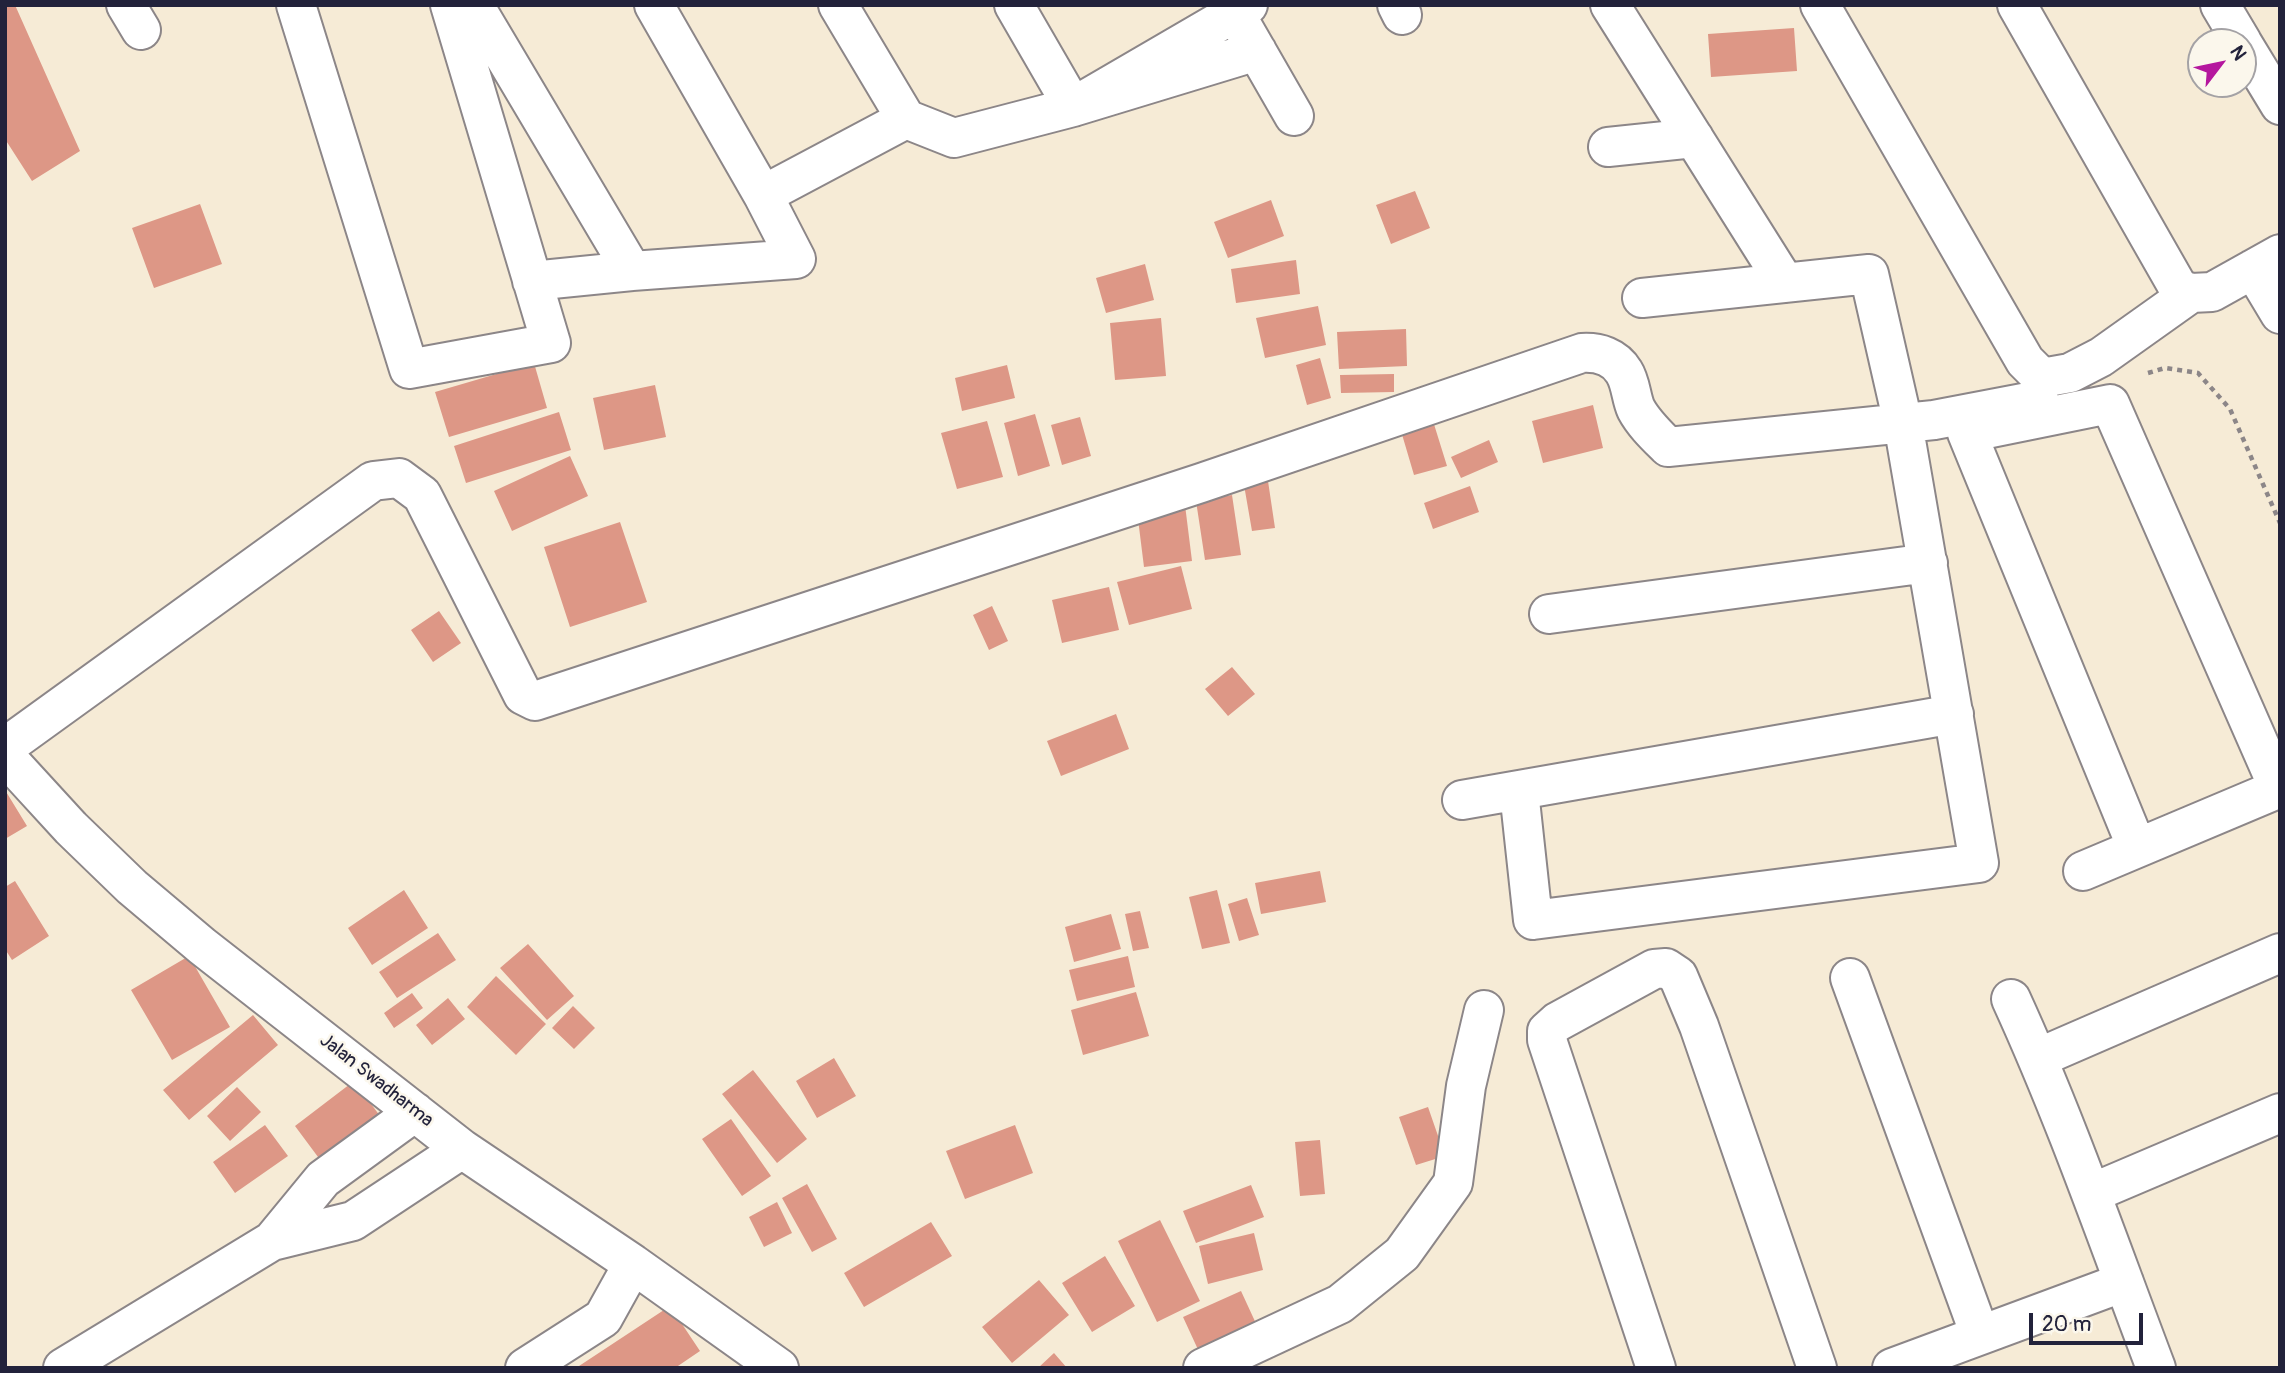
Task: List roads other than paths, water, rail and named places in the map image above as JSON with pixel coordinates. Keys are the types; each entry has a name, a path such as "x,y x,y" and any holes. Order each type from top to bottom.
{"street":[{"path":"296,5 409,369 551,344 450,5"},
{"path":"474,5 632,271"},
{"path":"532,281 796,259 763,195 654,5"},
{"path":"838,5 906,119 954,138 1073,107 1257,51"},
{"path":"1014,5 1073,107"},
{"path":"1610,5 1784,283"},
{"path":"1820,5 2025,361 2042,377 2070,373 2101,357 2191,293"},
{"path":"2017,5 2179,289 2191,293 2212,292 2266,261 2280,314"},
{"path":"2220,5 2234,28"},
{"path":"1073,107 1242,9 1257,51 1294,116"},
{"path":"2257,66 2280,105"},
{"path":"763,195 906,119"},
{"path":"1608,147 1694,138"},
{"path":"1519,791 1534,920 1979,863 1903,423 1869,274 1642,298"},
{"path":"5,747 373,481 400,478 422,495 523,695 535,701 1201,483 1582,353 1597,352 1608,357 1625,373 1636,408 1668,447 1934,420 2039,400"},
{"path":"2082,871 2279,789 2110,404 1967,433 2137,848"},
{"path":"1549,614 1928,563"},
{"path":"1462,800 1954,714"},
{"name":"Jalan Swadharma","path":"5,756 71,828 132,887 202,946 462,1149 633,1264 779,1368"},
{"path":"2038,1058 2280,953"},
{"path":"1656,1368 1547,1040 1547,1031 1557,1022 1654,969 1666,968 1678,976 1699,1026 1817,1368"},
{"path":"1850,978 1980,1335"},
{"path":"2011,999 2092,1192 2156,1368"},
{"path":"1203,1368 1340,1304 1402,1254 1452,1183 1466,1086 1484,1010"},
{"path":"272,1241 323,1179 415,1112"},
{"path":"2092,1192 2280,1113"},
{"path":"63,1368 272,1241 353,1221 462,1149"},
{"path":"525,1368 603,1318 633,1264"},
{"path":"1892,1368 2124,1282"}]}
